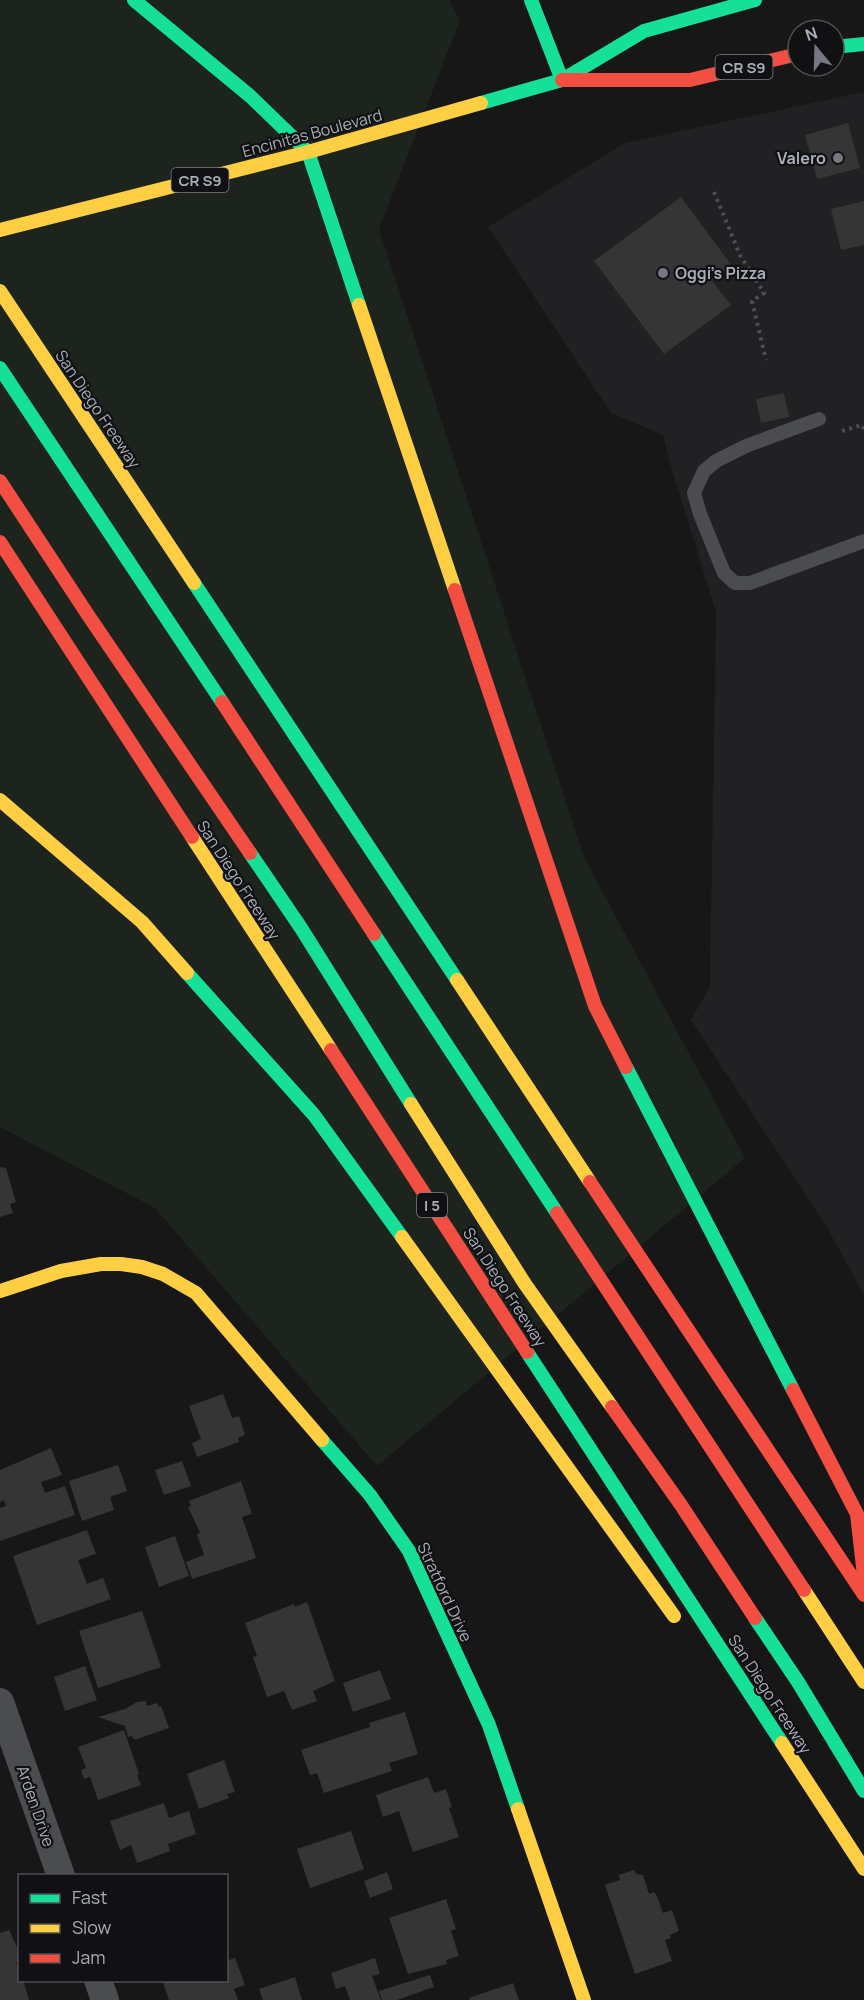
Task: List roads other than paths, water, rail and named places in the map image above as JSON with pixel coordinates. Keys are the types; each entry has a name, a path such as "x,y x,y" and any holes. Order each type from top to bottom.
{"main road":[{"path":"134,0 250,96 308,152 595,1006 857,1514 864,1576"},
{"path":"531,0 562,80"},
{"name":"Encinitas Boulevard","path":"0,230 308,152 562,80 644,31 755,0"},
{"path":"846,46 864,44"},
{"name":"Encinitas Boulevard","path":"562,80 690,81 786,57"},
{"name":"San Diego Freeway","path":"0,291 864,1595"},
{"path":"0,368 232,717 864,1682"},
{"path":"0,481 90,618 301,928 525,1284 681,1505 798,1682 864,1791"},
{"name":"San Diego Freeway","path":"0,542 864,1869"},
{"path":"0,800 142,922 314,1114 683,1628"},
{"name":"Stratford Drive","path":"0,1290 76,1266 123,1263 164,1274 196,1293 370,1495 409,1551 489,1725 584,2000"},
{"path":"767,1744 864,1880"}],"street":[{"name":"Arden Drive","path":"0,1702 61,1874"},
{"path":"99,1982 105,2000"}],"lane":[{"path":"819,419 746,446 716,461 704,471 694,493 700,514 724,573 735,583 750,584 864,541"}],"place":[{"name":"Valero","path":"838,158"},
{"name":"Oggi's Pizza","path":"663,273"}]}
